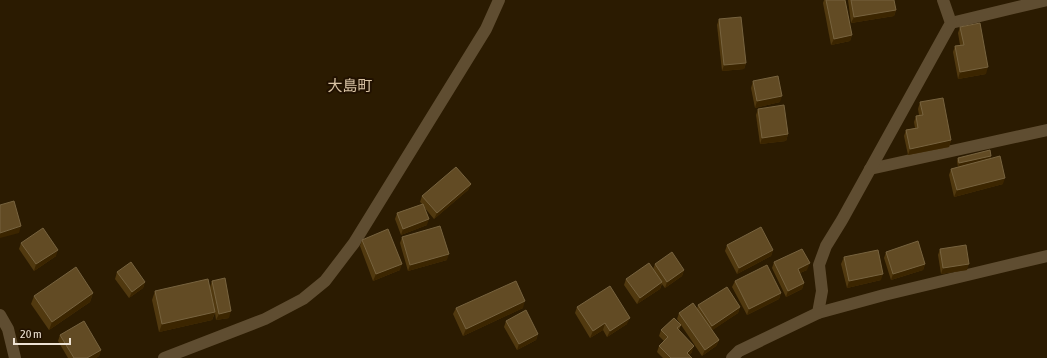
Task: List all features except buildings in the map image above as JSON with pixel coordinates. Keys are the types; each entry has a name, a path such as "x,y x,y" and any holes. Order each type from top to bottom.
{"street":[{"path":"164,358 265,319 303,299 325,281 354,243 486,29 499,0"},
{"path":"943,0 951,23"},
{"path":"818,313 822,291 819,265 826,246 842,220 951,23 1047,0"},
{"path":"870,169 1047,130"},
{"path":"732,358 739,351 818,313 884,295 1047,256"},
{"path":"0,315 8,329 15,358"}],"district":[{"name":"大島町","path":"350,85"}]}
